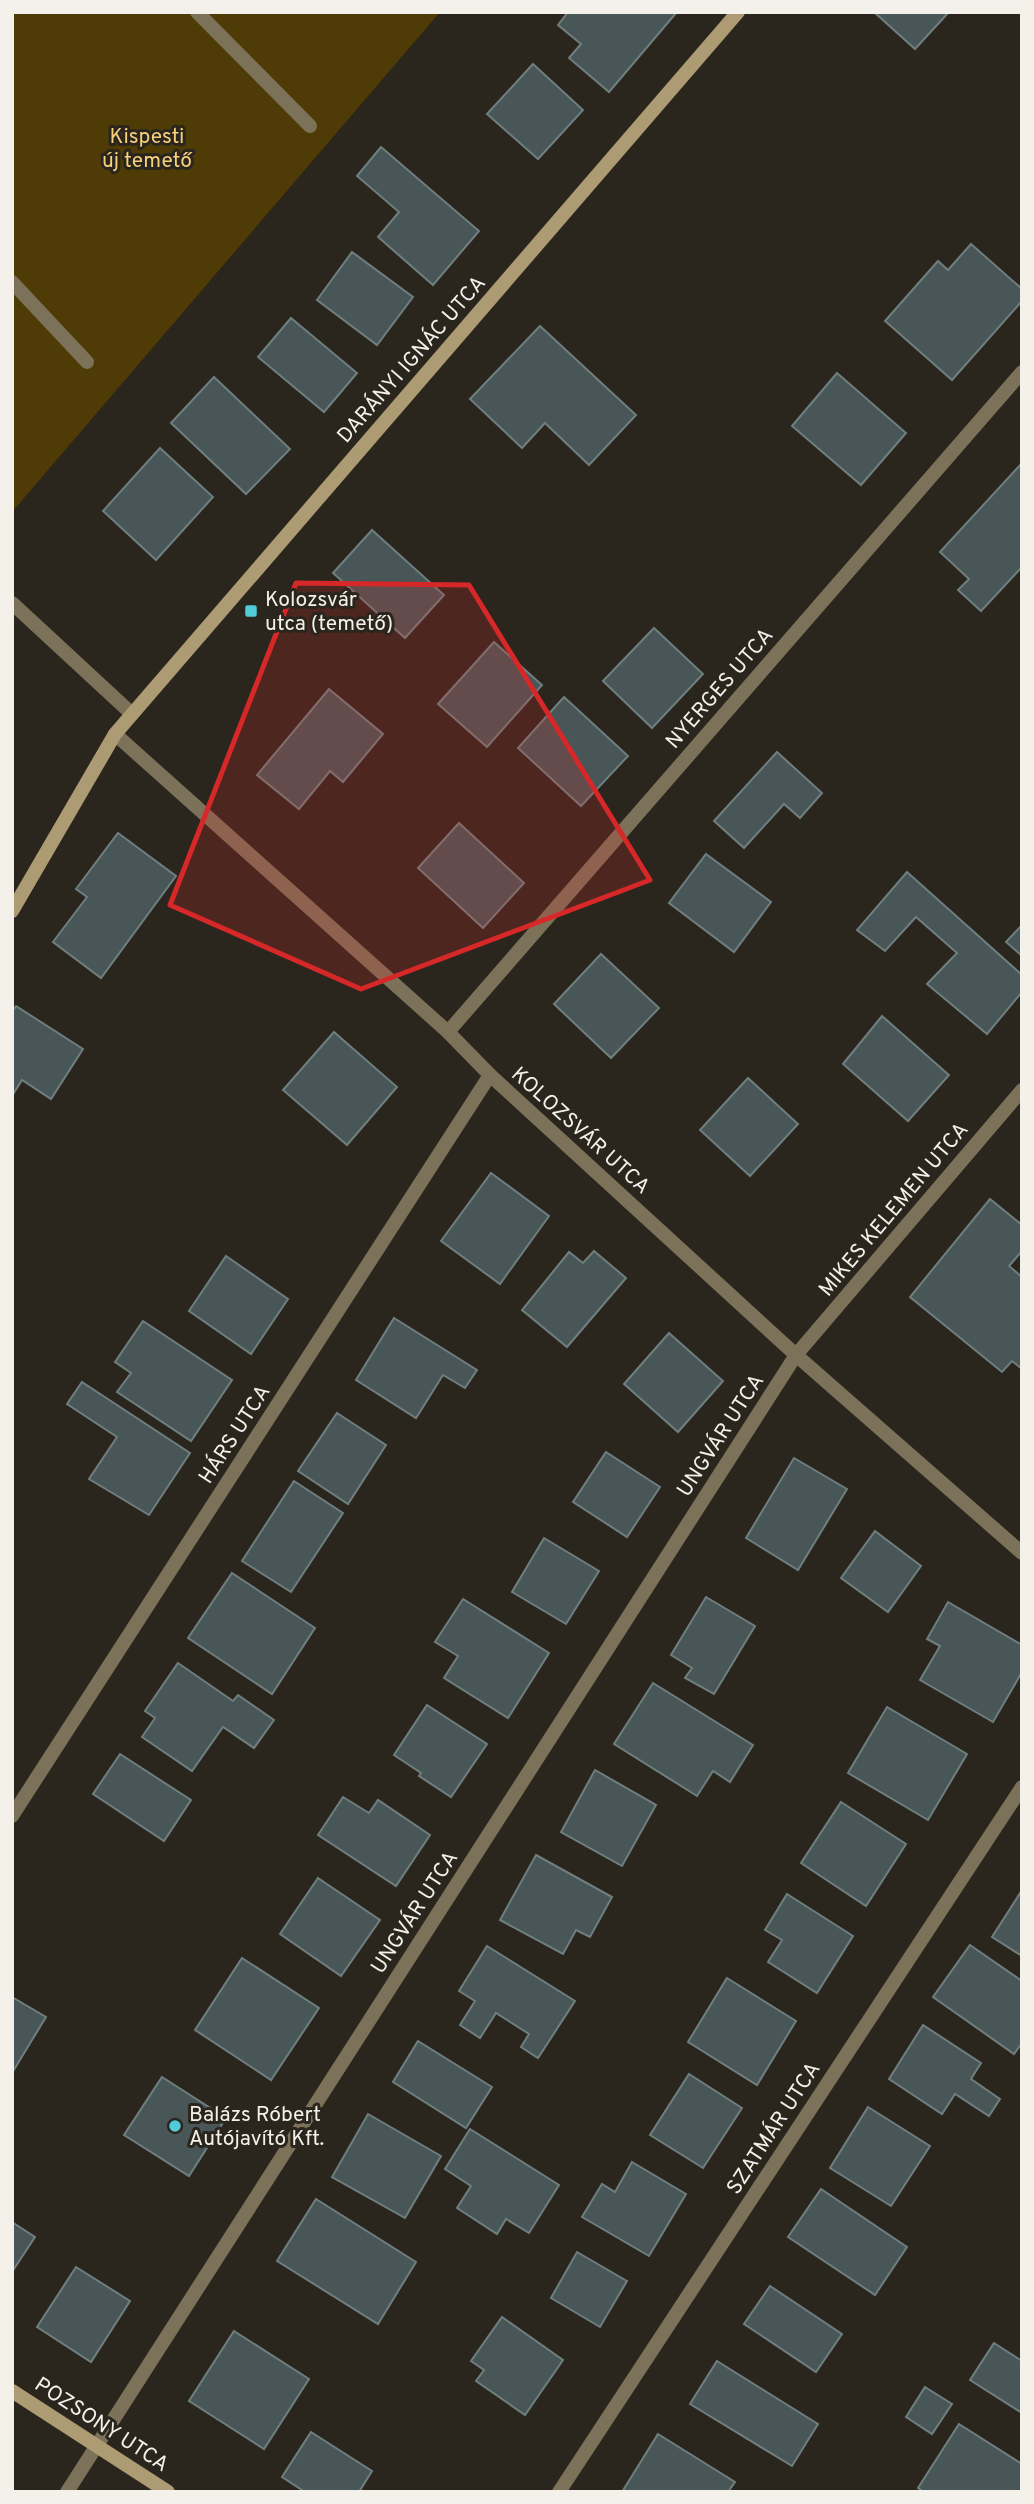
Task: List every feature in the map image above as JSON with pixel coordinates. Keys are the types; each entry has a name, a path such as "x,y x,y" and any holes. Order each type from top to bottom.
{"street":[{"path":"197,12 310,126"},
{"name":"DARÁNYI IGNÁC UTCA","path":"12,911 116,734 132,714 738,12"},
{"path":"12,282 87,362"},
{"name":"NYERGES UTCA","path":"448,1032 1022,372"},
{"path":"12,603 132,714"},
{"name":"KOLOZSVÁR UTCA","path":"116,734 448,1032 490,1075 796,1355 1022,1553"},
{"name":"HÁRS UTCA","path":"12,1816 490,1075"},
{"name":"MIKES KELEMEN UTCA","path":"796,1355 1022,1090"},
{"name":"UNGVÁR UTCA","path":"67,2492 796,1355"},
{"name":"SZATMÁR UTCA","path":"559,2492 1022,1787"},
{"name":"POZSONY UTCA","path":"12,2391 168,2492"}],"highlighted area":[{"path":"296,583 469,585 650,880 361,989 170,905"}],"green space":[{"name":"Kispesti új temető","path":"12,12 440,12 12,512"}],"building":[{"path":"568,12 677,12 609,92 569,58 581,44 558,25"},
{"path":"874,12 949,12 915,49"},
{"path":"533,64 583,110 538,159 487,114"},
{"path":"381,147 479,231 433,285 378,237 399,212 357,176"},
{"path":"971,244 1022,289 1022,301 952,380 885,321 938,261 948,270"},
{"path":"352,252 413,297 377,345 317,300"},
{"path":"291,318 357,373 324,412 258,357"},
{"path":"540,326 636,415 589,465 545,423 522,448 470,399"},
{"path":"837,373 906,433 861,485 792,426"},
{"path":"214,377 290,449 246,494 171,423"},
{"path":"160,448 213,497 156,560 103,511"},
{"path":"1022,463 1022,567 981,611 958,590 969,579 940,552"},
{"path":"372,530 444,595 405,638 333,573"},
{"path":"654,628 703,674 652,728 603,681"},
{"path":"494,642 542,685 487,747 438,704"},
{"path":"329,689 383,734 343,782 330,771 299,809 257,775"},
{"path":"564,697 628,756 581,806 518,748"},
{"path":"777,752 822,793 800,818 784,804 744,848 714,821"},
{"path":"459,823 524,883 483,928 418,868"},
{"path":"118,833 176,876 101,978 53,942 87,897 76,889"},
{"path":"706,854 771,902 734,952 669,903"},
{"path":"907,872 1022,975 1022,992 987,1034 927,984 957,953 916,917 885,951 857,930"},
{"path":"1022,925 1022,956 1006,942"},
{"path":"601,954 659,1008 611,1058 554,1004"},
{"path":"16,1006 83,1049 51,1099 22,1080 12,1096 12,1012"},
{"path":"882,1016 949,1075 908,1121 843,1064"},
{"path":"334,1032 397,1087 347,1145 283,1090"},
{"path":"748,1078 798,1124 750,1176 700,1130"},
{"path":"491,1173 549,1216 500,1284 441,1241"},
{"path":"990,1199 1022,1225 1022,1251 1009,1266 1022,1277 1022,1369 1012,1361 1002,1372 910,1297"},
{"path":"594,1251 626,1278 567,1347 522,1310 569,1252 583,1263"},
{"path":"226,1256 288,1299 251,1354 189,1311"},
{"path":"394,1318 477,1370 465,1388 443,1375 416,1418 356,1380"},
{"path":"143,1321 232,1380 191,1441 117,1392 131,1373 115,1362"},
{"path":"669,1333 723,1381 678,1432 624,1384"},
{"path":"82,1382 190,1453 149,1515 89,1479 117,1437 67,1404"},
{"path":"337,1413 386,1445 348,1504 298,1471"},
{"path":"606,1452 660,1487 627,1537 573,1502"},
{"path":"794,1458 847,1489 798,1570 746,1538"},
{"path":"294,1481 343,1513 291,1592 242,1561"},
{"path":"875,1531 921,1566 888,1612 841,1578"},
{"path":"544,1538 599,1571 566,1624 512,1592"},
{"path":"232,1573 315,1628 272,1694 188,1638"},
{"path":"706,1597 755,1626 714,1694 685,1678 692,1668 671,1655"},
{"path":"463,1599 549,1653 508,1718 444,1678 458,1656 435,1642"},
{"path":"948,1602 1022,1645 1022,1672 993,1722 920,1680 940,1646 927,1639"},
{"path":"178,1663 233,1701 238,1695 274,1720 254,1748 223,1727 192,1771 142,1737 155,1718 145,1711"},
{"path":"653,1683 753,1745 730,1782 713,1771 697,1796 614,1744"},
{"path":"427,1705 487,1744 451,1797 394,1755"},
{"path":"887,1707 967,1754 928,1820 848,1773"},
{"path":"120,1754 191,1800 164,1841 93,1794"},
{"path":"595,1770 656,1805 622,1866 561,1832"},
{"path":"343,1797 369,1813 378,1800 430,1835 396,1886 318,1835"},
{"path":"841,1802 906,1844 866,1906 801,1863"},
{"path":"536,1855 612,1897 590,1937 576,1930 563,1954 500,1920"},
{"path":"318,1878 380,1920 341,1976 280,1934"},
{"path":"1022,1890 1022,1956 992,1937"},
{"path":"787,1894 853,1936 817,1993 768,1962 782,1940 765,1930"},
{"path":"970,1945 1022,1981 1022,2043 1014,2054 933,1997"},
{"path":"487,1946 575,2001 538,2058 521,2047 529,2034 496,2013 480,2038 460,2025 475,2001 459,1991"},
{"path":"242,1958 319,2008 271,2080 195,2030"},
{"path":"727,1978 796,2021 757,2085 688,2042"},
{"path":"12,1997 46,2017 12,2073"},
{"path":"923,2025 981,2063 971,2079 1000,2099 989,2116 955,2094 942,2114 889,2079"},
{"path":"418,2041 492,2087 466,2128 393,2082"},
{"path":"689,2074 742,2108 703,2168 650,2135"},
{"name":"Balázs Róbert Autójavító Kft.","path":"162,2077 226,2118 189,2176 124,2135"},
{"path":"868,2107 930,2146 891,2206 830,2168"},
{"path":"368,2114 441,2156 405,2218 332,2177"},
{"path":"470,2129 559,2185 529,2233 506,2219 497,2234 457,2208 471,2186 445,2169"},
{"path":"632,2162 686,2194 649,2256 582,2217 602,2184 615,2192"},
{"path":"821,2189 907,2247 875,2295 788,2237"},
{"path":"316,2199 416,2262 378,2324 277,2261"},
{"path":"12,2222 35,2237 12,2272"},
{"path":"577,2252 627,2281 600,2327 551,2298"},
{"path":"76,2267 130,2301 91,2362 37,2327"},
{"path":"770,2286 842,2334 816,2372 744,2324"},
{"path":"502,2317 563,2360 525,2415 476,2381 484,2370 471,2361"},
{"path":"234,2331 309,2379 264,2449 189,2401"},
{"path":"994,2343 1022,2361 1022,2413 970,2380"},
{"path":"717,2361 818,2424 792,2466 690,2404"},
{"path":"925,2387 952,2404 932,2434 906,2417"},
{"path":"959,2424 1022,2464 1022,2492 924,2492 918,2488"},
{"path":"311,2432 372,2471 359,2492 305,2492 282,2477"},
{"path":"658,2434 735,2482 728,2492 622,2492"}],"place":[{"name":"Kolozsvár utca (temető)","path":"251,611"},
{"name":"Balázs Róbert Autójavító Kft.","path":"175,2126"}]}
